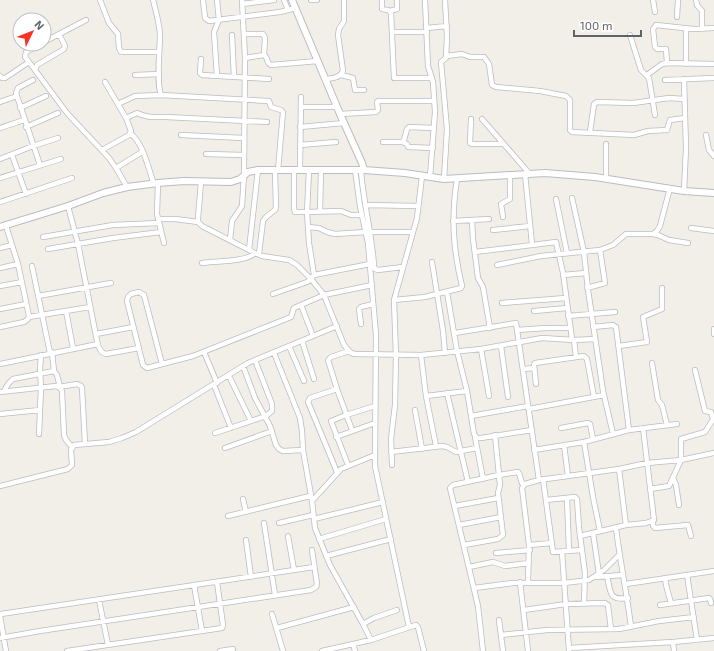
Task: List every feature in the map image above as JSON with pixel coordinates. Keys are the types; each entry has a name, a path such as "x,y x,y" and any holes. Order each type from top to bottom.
{"street":[{"path":"100,0 108,23 118,34 121,52 159,52"},
{"path":"153,0 159,29 159,74 161,96"},
{"path":"203,0 205,18 209,21 296,8"},
{"path":"217,0 219,20 214,32 217,76"},
{"path":"230,240 232,221 242,206 244,175 243,138 245,58 242,2 274,0"},
{"path":"284,0 288,10"},
{"path":"292,0 362,163 360,170 362,215 368,232 375,269 378,270 403,266"},
{"path":"311,0 317,0"},
{"path":"341,76 343,71 338,35 339,29 344,21 344,0"},
{"path":"382,0 382,9 390,11 397,9 397,0"},
{"path":"425,0 428,66 432,78 434,101 433,148 430,177"},
{"path":"444,179 447,129 441,62 446,58 447,26 445,0"},
{"path":"652,0 655,12"},
{"path":"678,0 678,17"},
{"path":"696,0 697,5 702,11 702,29"},
{"path":"390,11 394,78 432,78"},
{"path":"52,37 86,20"},
{"path":"667,63 666,49 657,49 655,47 654,27 658,25 686,29 714,28"},
{"path":"392,32 427,30 447,26"},
{"path":"686,29 686,64"},
{"path":"35,70 37,65 64,49 65,46 58,34"},
{"path":"244,34 263,34 265,38 264,55 271,65 318,61"},
{"path":"232,35 234,77"},
{"path":"630,35 641,70 649,78 655,115"},
{"path":"26,52 25,57 28,62 67,113 102,150 116,168 127,187"},
{"path":"446,56 462,54 470,57 484,57 489,64 492,85 496,87 540,91 566,96 570,100 571,131 574,132 634,135 648,131 666,130 668,129 668,122 670,120 685,118"},
{"path":"245,58 264,55"},
{"path":"201,59 201,74 269,79"},
{"path":"0,76 5,78 28,62"},
{"path":"647,75 662,64 667,63 714,64"},
{"path":"135,74 159,74"},
{"path":"326,79 341,76 354,78 355,90 364,90"},
{"path":"665,80 714,78"},
{"path":"684,79 686,148 684,190"},
{"path":"33,80 18,88 16,93 26,127 40,165"},
{"path":"105,82 126,118 131,131 130,133 138,141 156,183 158,221 164,243"},
{"path":"0,102 17,96"},
{"path":"20,108 46,96"},
{"path":"118,104 130,97 135,96 244,99 268,101 270,102 271,107 282,111 277,170 276,207 275,210 263,221 257,254"},
{"path":"301,97 300,145 294,209 295,212 341,211 351,215 362,215"},
{"path":"590,132 594,104 597,102 627,103 669,98 684,99"},
{"path":"340,114 376,112 378,110 378,101 434,101"},
{"path":"301,107 337,107"},
{"path":"26,127 58,113"},
{"path":"126,118 137,113 150,118 166,117 267,122"},
{"path":"470,118 470,143 503,144"},
{"path":"482,119 527,174 532,244"},
{"path":"0,128 24,120"},
{"path":"300,127 344,123"},
{"path":"402,142 408,128 434,128"},
{"path":"102,150 130,133"},
{"path":"706,135 709,150 714,156"},
{"path":"181,136 243,138"},
{"path":"0,159 58,138"},
{"path":"300,145 336,142"},
{"path":"383,142 402,142 407,144 408,147 433,148"},
{"path":"606,144 606,179"},
{"path":"116,168 142,152"},
{"path":"206,154 244,155"},
{"path":"12,155 26,194"},
{"path":"0,178 61,159"},
{"path":"249,250 258,170"},
{"path":"29,317 18,264 12,245 3,227 103,193 127,187 156,183 231,182 236,181 248,172 258,170 360,170 444,179 527,174 570,174 714,193"},
{"path":"308,170 308,243 312,277"},
{"path":"320,212 321,170"},
{"path":"360,170 368,232 376,334 380,355 375,406 374,455 386,519 412,626"},
{"path":"503,218 501,204 510,199 510,175"},
{"path":"392,465 391,452 396,356 394,300 413,232 422,176"},
{"path":"0,202 72,178"},
{"path":"394,300 437,295 459,289 462,286 455,258 453,221 457,179"},
{"path":"198,222 201,182"},
{"path":"653,234 660,226 670,188"},
{"path":"572,198 584,252 591,314 604,395 613,434"},
{"path":"556,199 567,253"},
{"path":"68,206 78,244 98,344 102,352 106,354 139,348"},
{"path":"365,206 418,206"},
{"path":"42,237 124,224 175,219 198,222 206,228 257,254 289,260 297,264 312,277 324,295 344,346 355,354 396,356 421,355 481,349 542,338 573,340 595,339"},
{"path":"453,221 489,219"},
{"path":"472,220 478,278 483,287 490,328"},
{"path":"494,230 530,226"},
{"path":"308,227 318,228 336,234 413,232"},
{"path":"691,228 714,231"},
{"path":"48,249 119,237 161,232"},
{"path":"497,265 530,258 600,250 613,245 626,234 653,234 669,240 688,243"},
{"path":"475,252 555,241 557,243 564,275 568,316 576,357"},
{"path":"0,248 12,245"},
{"path":"588,288 605,283 600,250"},
{"path":"202,263 244,258 257,254"},
{"path":"432,262 445,353"},
{"path":"0,268 18,264"},
{"path":"273,294 312,277 370,264"},
{"path":"0,486 68,469 72,465 72,447 64,435 62,391 57,375 54,371 41,315 32,266"},
{"path":"564,275 586,273"},
{"path":"0,286 22,282"},
{"path":"38,296 111,283"},
{"path":"162,364 144,295 141,292 131,294 127,298 133,327 143,365 147,368 182,360 290,317 294,308 324,295 372,284"},
{"path":"619,346 646,342 643,317 662,309 662,288"},
{"path":"447,292 457,352 467,391 483,479"},
{"path":"502,303 566,298"},
{"path":"0,309 26,304"},
{"path":"361,324 359,309 361,307 373,304"},
{"path":"301,305 313,336"},
{"path":"0,327 27,321 29,317 90,307"},
{"path":"534,311 567,308"},
{"path":"66,311 73,348"},
{"path":"568,316 615,312"},
{"path":"455,333 515,323 517,324 534,450 546,500 553,552 582,550"},
{"path":"594,328 615,325 629,430"},
{"path":"72,447 78,445 110,442 136,432 254,360 337,326"},
{"path":"96,334 133,327"},
{"path":"518,330 570,328"},
{"path":"714,329 714,334"},
{"path":"302,341 314,379"},
{"path":"0,364 98,344"},
{"path":"289,346 304,381"},
{"path":"501,346 508,397"},
{"path":"481,349 489,396"},
{"path":"349,351 331,357 328,360 336,388 352,430"},
{"path":"204,352 232,428"},
{"path":"274,353 300,418 303,436 303,450 315,528 330,565 364,624 371,640"},
{"path":"39,434 41,355"},
{"path":"421,355 426,396 436,446"},
{"path":"536,384 534,365 536,362 584,356 587,359 594,397"},
{"path":"215,434 266,416 272,411 272,404 254,360"},
{"path":"652,363 658,400 662,405 667,425"},
{"path":"243,366 255,398 266,416 276,445 283,451 303,450"},
{"path":"523,369 534,368"},
{"path":"650,489 667,487 670,484 682,460 681,439 705,432 714,418 711,412 706,412 704,409 695,370"},
{"path":"2,391 13,379 40,375 54,371"},
{"path":"229,376 251,421"},
{"path":"2,391 60,387 77,384 82,388 86,444"},
{"path":"336,388 310,398 308,402 337,472"},
{"path":"426,396 467,391"},
{"path":"447,394 468,482"},
{"path":"471,416 604,395"},
{"path":"348,465 331,421 346,414 375,406"},
{"path":"0,414 40,410"},
{"path":"415,410 422,449"},
{"path":"336,437 375,423"},
{"path":"561,428 588,423 590,424 593,439"},
{"path":"534,450 584,442 629,430 677,424"},
{"path":"643,428 654,526 655,528 688,525 691,536"},
{"path":"475,437 481,438 532,430"},
{"path":"225,448 272,431"},
{"path":"464,545 501,538 503,532 498,498 500,486 495,435"},
{"path":"584,442 600,531"},
{"path":"564,445 568,476"},
{"path":"391,452 436,446 447,447 456,452 477,448"},
{"path":"523,485 541,480 589,472 619,469 647,463 682,460 714,453"},
{"path":"228,516 311,498 323,490 337,472 348,465 374,455"},
{"path":"619,469 626,525"},
{"path":"483,651 478,606 450,488 454,485 499,475 518,472 520,474 520,481 523,485 522,492 530,548 528,582"},
{"path":"673,478 676,485 679,506"},
{"path":"546,500 575,496 577,499 585,581 584,603"},
{"path":"455,506 498,498"},
{"path":"567,498 569,551"},
{"path":"243,499 246,512"},
{"path":"280,522 313,517 383,502"},
{"path":"460,525 501,517"},
{"path":"319,539 386,519"},
{"path":"580,536 626,525 641,525 653,521"},
{"path":"264,523 276,595"},
{"path":"616,528 619,555 626,584 631,627"},
{"path":"593,533 599,574"},
{"path":"288,536 294,570"},
{"path":"326,556 391,539"},
{"path":"246,540 251,577"},
{"path":"496,553 552,543"},
{"path":"2,638 314,589 317,584 312,550"},
{"path":"562,552 569,650 714,638"},
{"path":"474,588 520,582 564,583 585,581 599,574 619,555"},
{"path":"469,567 493,562 505,566 529,563"},
{"path":"6,651 2,638 1,614 314,567"},
{"path":"626,584 714,571"},
{"path":"595,577 623,575"},
{"path":"687,575 697,640"},
{"path":"607,576 614,598 619,600 628,598"},
{"path":"665,578 666,591 671,603"},
{"path":"67,651 223,627 217,582"},
{"path":"520,582 528,651"},
{"path":"194,585 202,631"},
{"path":"660,605 709,598 711,603"},
{"path":"99,600 108,645"},
{"path":"524,610 566,604 606,603 608,604 611,629"},
{"path":"276,628 354,607"},
{"path":"364,624 380,615 397,610"},
{"path":"272,614 283,651"},
{"path":"501,635 526,632 611,629 694,617"},
{"path":"499,620 503,651"},
{"path":"322,651 371,640 412,626 418,627 424,651"},
{"path":"673,642 674,651"},
{"path":"353,644 355,651"},
{"path":"220,651 233,649"}]}
